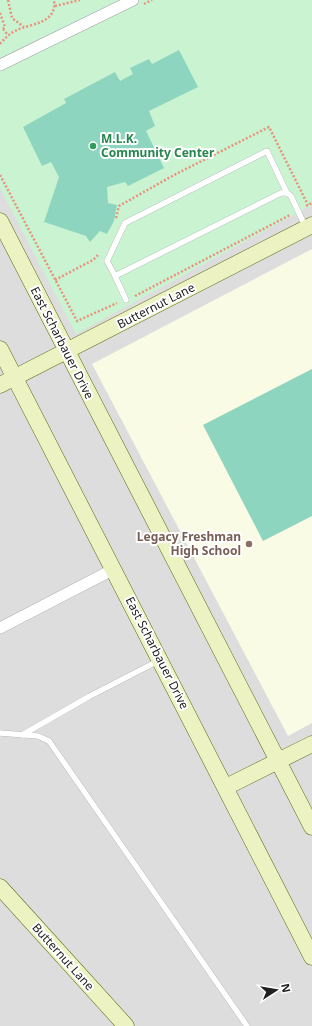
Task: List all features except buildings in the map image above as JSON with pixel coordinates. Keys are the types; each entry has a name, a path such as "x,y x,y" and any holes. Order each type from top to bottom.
{"main road":[{"name":"East Scharbauer Drive","path":"0,222 312,827"},
{"name":"Butternut Lane","path":"0,385 309,227"},
{"name":"East Scharbauer Drive","path":"0,349 312,957"},
{"path":"226,787 312,744"},
{"name":"Butternut Lane","path":"0,887 126,1026"}],"street":[{"path":"0,65 133,0"},
{"path":"0,628 114,569"}],"lane":[{"path":"126,300 107,261 125,223 267,151 287,193 291,196 309,227"},
{"path":"115,276 281,193 287,193"},
{"path":"22,735 90,696 160,660"},
{"path":"0,733 38,736 49,741 247,1026"}],"path":[{"path":"0,44 8,35 24,27 39,24 51,14 55,6 54,0"},
{"path":"55,6 80,0"},
{"path":"8,1 12,18 24,27"},
{"path":"0,13 5,28 1,30 8,35"}],"shaded area":[{"path":"0,0 312,0 312,1026 0,1026"},
{"name":"Legacy Freshman High School","path":"312,249 312,723 288,736 92,364"}],"green space":[{"path":"0,0 312,0 312,205 76,334 0,188"},
{"name":"M.L.K. Community Center","path":"179,50 198,87 149,111 155,126 146,131 164,168 128,186 125,182 107,187 108,203 117,205 114,221 107,234 100,231 90,242 86,236 44,222 59,177 51,162 42,166 23,127 66,103 64,99 115,72 120,81 133,74 130,68 149,59 152,64"},
{"path":"312,369 312,516 263,541 203,425"}],"place":[{"name":"M.L.K. Community Center","path":"93,146"},
{"name":"Legacy Freshman High School","path":"249,544"}]}
